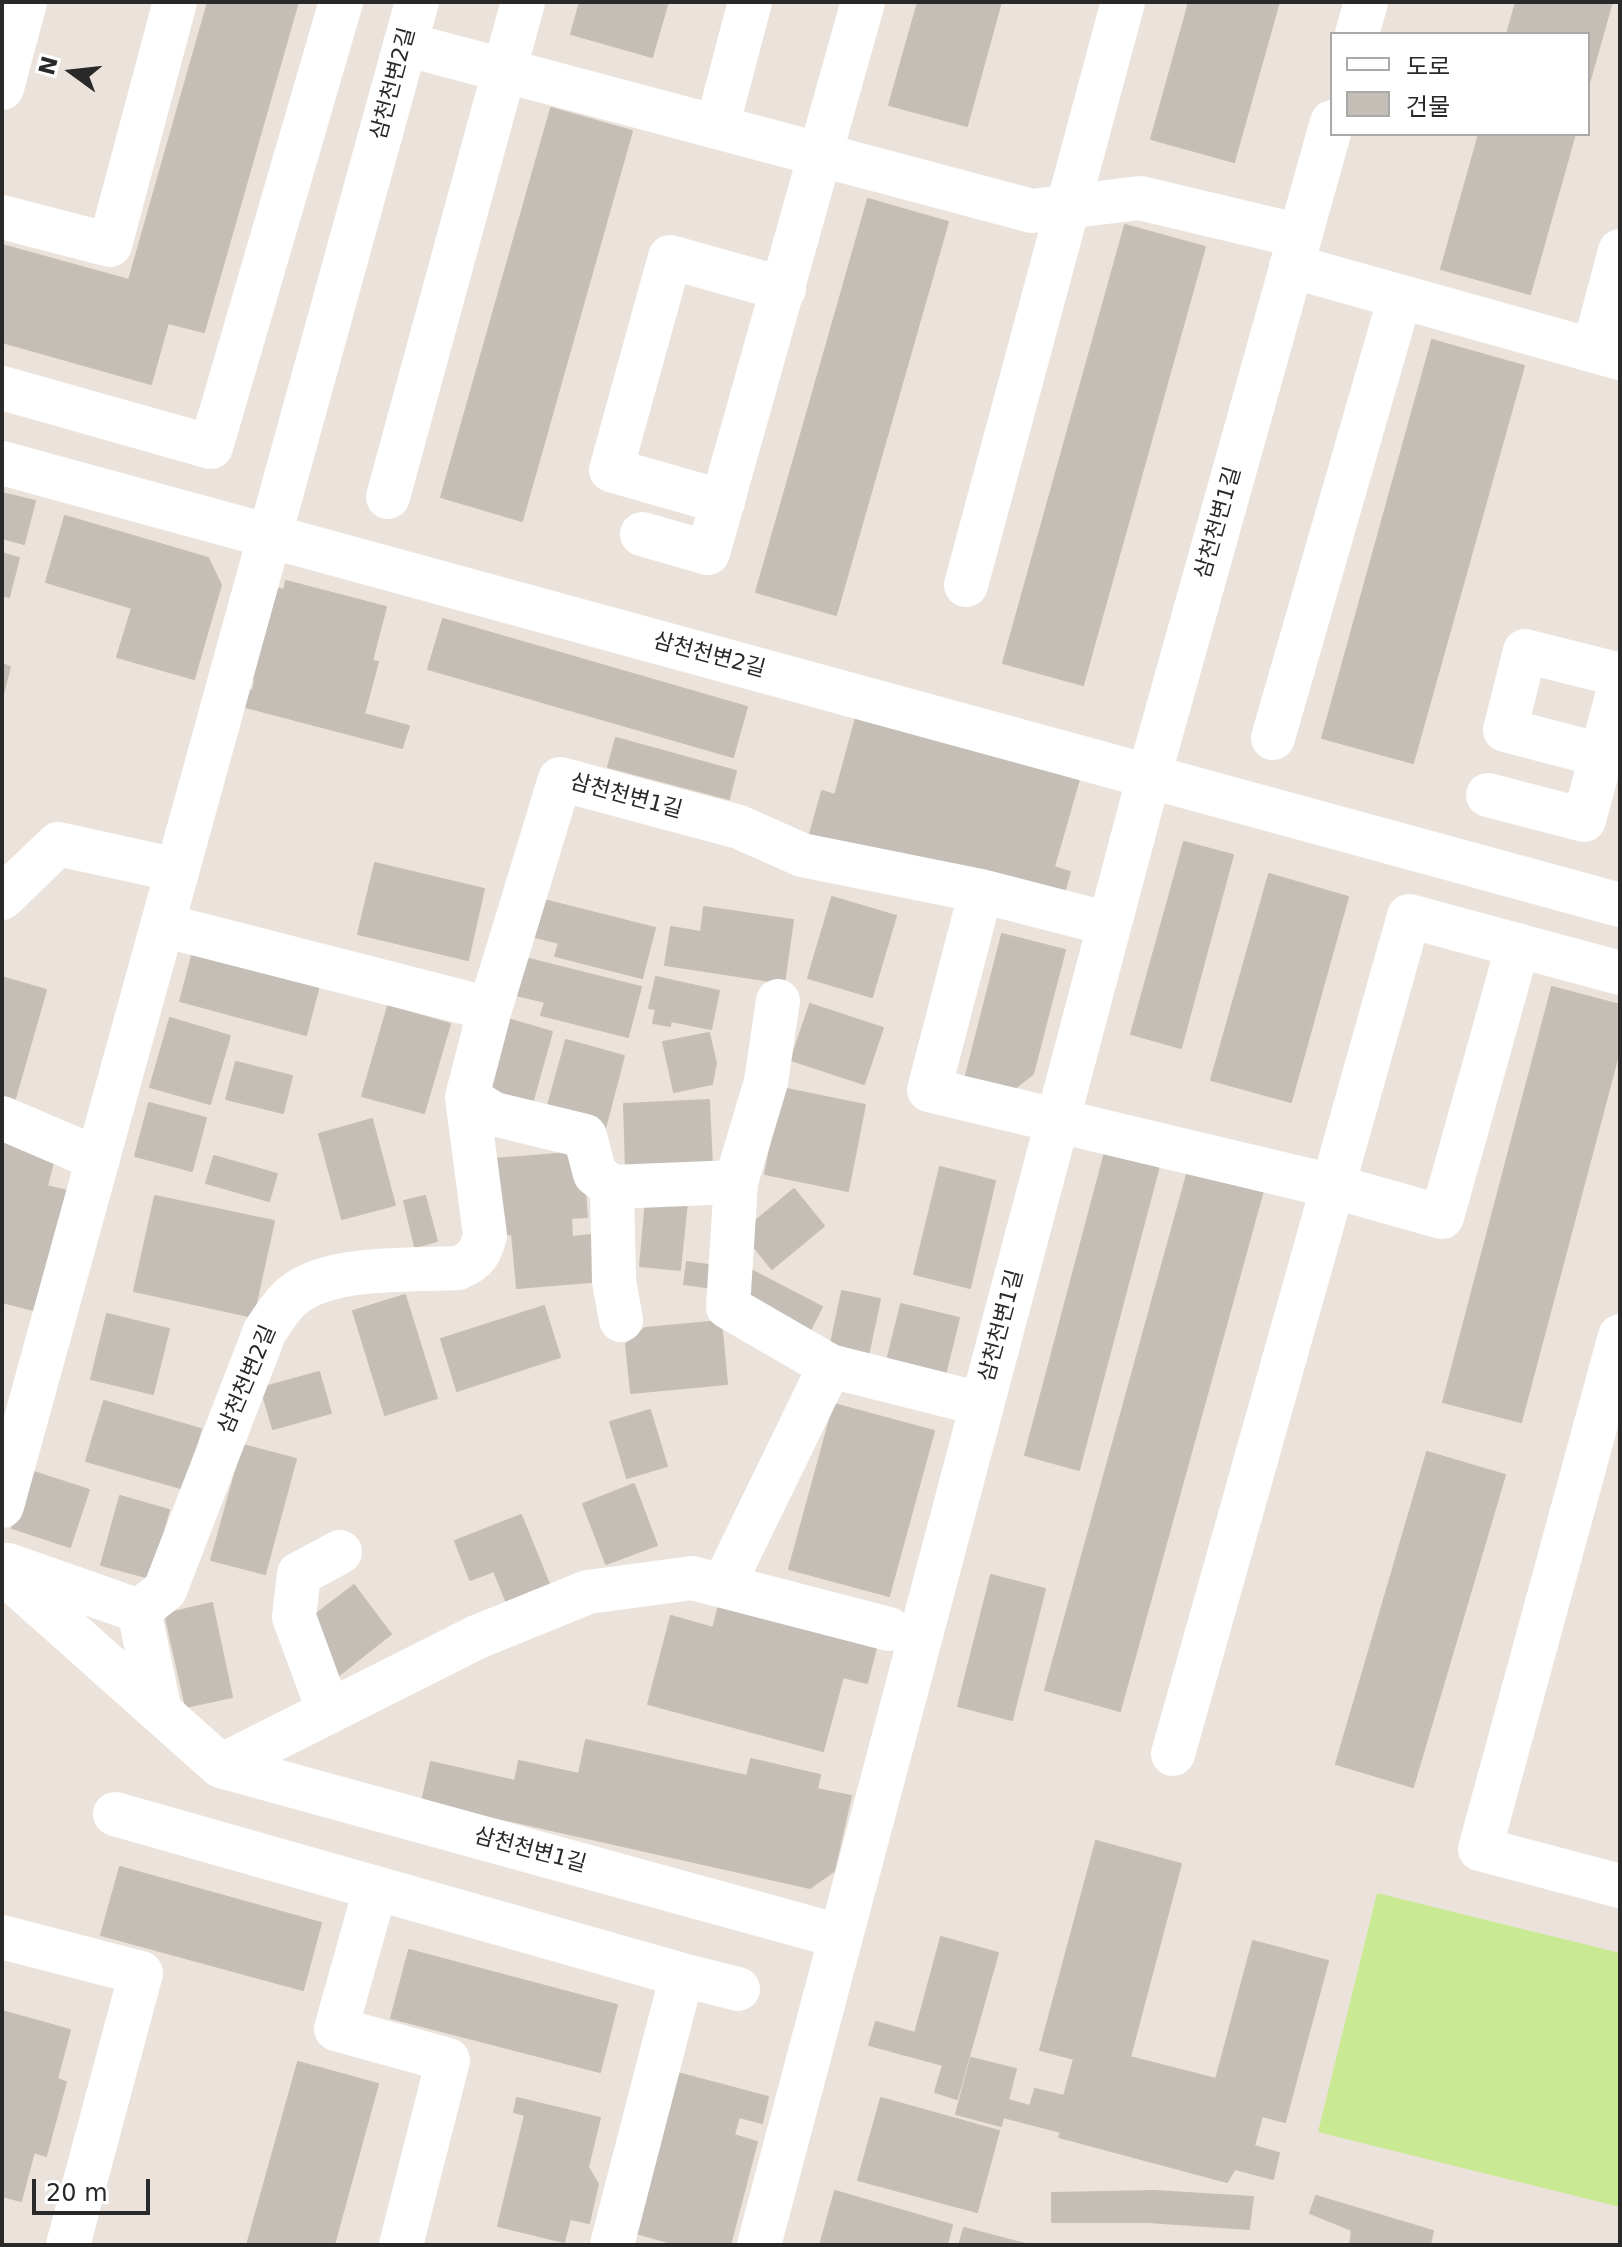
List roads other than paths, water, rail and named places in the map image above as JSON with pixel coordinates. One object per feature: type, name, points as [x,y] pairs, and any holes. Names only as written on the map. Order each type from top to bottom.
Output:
[{"type":"street","points":[[2,88],[25,2]]},
{"type":"street","points":[[2,217],[110,245],[175,2]]},
{"type":"street","points":[[2,388],[211,447],[341,2]]},
{"type":"street","name":"삼천천변2길","points":[[2,1506],[417,2]]},
{"type":"street","points":[[388,497],[523,2]]},
{"type":"street","points":[[717,127],[750,2]]},
{"type":"street","points":[[642,534],[708,553],[863,2]]},
{"type":"street","points":[[966,585],[1123,2]]},
{"type":"street","points":[[1358,32],[1366,2]]},
{"type":"street","points":[[405,44],[1032,211],[1140,198],[1295,251],[1400,297],[1607,353],[1620,251]]},
{"type":"street","name":"삼천천변1길","points":[[759,2245],[1109,924],[1330,129]]},
{"type":"street","points":[[723,502],[611,470],[670,257],[784,289]]},
{"type":"street","points":[[1273,738],[1400,297]]},
{"type":"street","points":[[2,463],[269,536]]},
{"type":"street","name":"삼천천변2길","points":[[269,536],[1620,905]]},
{"type":"street","points":[[1601,755],[1505,730],[1525,651],[1620,675]]},
{"type":"street","points":[[1488,795],[1584,820],[1620,685]]},
{"type":"street","name":"삼천천변1길","points":[[490,1009],[560,779],[739,827],[802,855],[981,891],[1109,924]]},
{"type":"street","points":[[2,898],[58,844],[177,870]]},
{"type":"street","points":[[981,891],[929,1090],[1057,1123],[1332,1186],[1442,1217],[1518,945]]},
{"type":"street","points":[[1173,1754],[1409,916],[1620,973]]},
{"type":"street","points":[[162,925],[490,1009]]},
{"type":"street","points":[[467,1097],[494,1114],[585,1136],[595,1174],[612,1187],[736,1182],[766,1082],[778,1001]]},
{"type":"street","name":"삼천천변2길","points":[[139,1611],[165,1590],[265,1331],[289,1299],[319,1281],[350,1274],[458,1268],[472,1262],[481,1250],[485,1235],[467,1097],[490,1009]]},
{"type":"street","points":[[2,1118],[98,1159]]},
{"type":"street","name":"삼천천변1길","points":[[736,1182],[728,1307],[830,1366],[981,1404]]},
{"type":"street","points":[[612,1187],[614,1281],[621,1320]]},
{"type":"street","points":[[1620,1336],[1480,1849],[1620,1886]]},
{"type":"street","points":[[723,1586],[830,1366]]},
{"type":"street","points":[[329,1712],[294,1617],[299,1574],[340,1552]]},
{"type":"street","points":[[2,1563],[139,1611],[160,1712]]},
{"type":"street","name":"삼천천변1길","points":[[2,1571],[221,1766],[839,1936]]},
{"type":"street","points":[[221,1766],[477,1637],[588,1592],[692,1578],[889,1629]]},
{"type":"street","points":[[115,1814],[375,1890],[738,1989]]},
{"type":"street","points":[[375,1890],[336,2029],[448,2060],[401,2245]]},
{"type":"street","points":[[2,1937],[141,1973],[68,2245]]},
{"type":"street","points":[[612,2245],[682,1975]]}]
